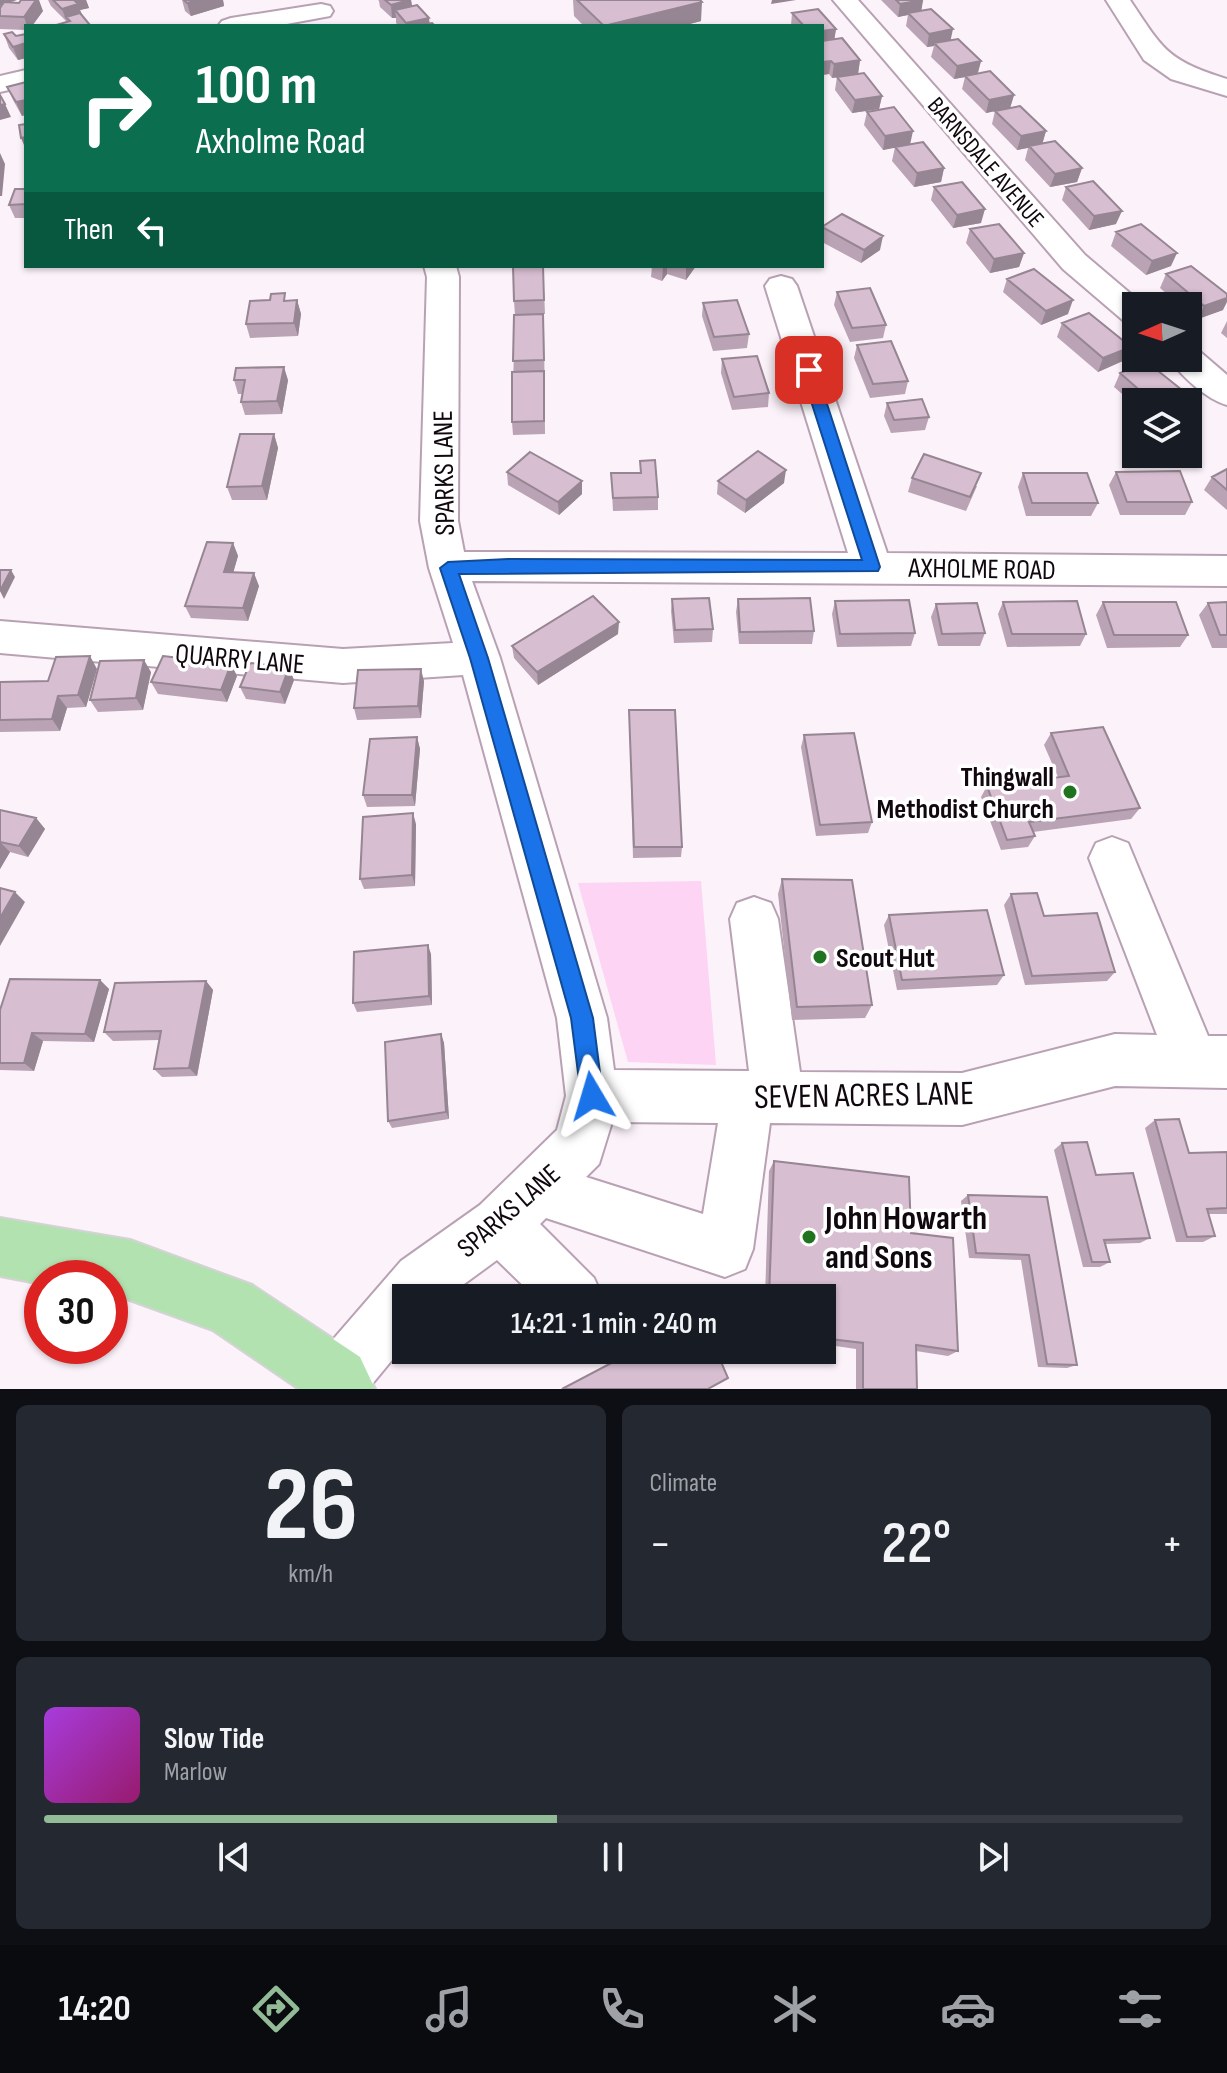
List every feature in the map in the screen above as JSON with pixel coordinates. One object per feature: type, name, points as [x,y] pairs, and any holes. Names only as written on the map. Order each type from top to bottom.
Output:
[{"type":"main road","points":[[0,1247],[130,1270],[231,1306],[341,1384]]},
{"type":"street","name":"BARNSDALE AVENUE","points":[[845,0],[1074,262],[1122,303]]},
{"type":"street","points":[[1118,0],[1153,54],[1180,73],[1227,88]]},
{"type":"street","points":[[244,24],[321,12]]},
{"type":"street","points":[[0,84],[24,78]]},
{"type":"street","name":"SPARKS LANE","points":[[418,1284],[519,1206],[580,1145],[592,1096],[582,1018],[479,658],[448,568],[439,521],[443,277],[441,268]]},
{"type":"street","points":[[782,284],[872,567]]},
{"type":"street","points":[[1202,372],[1227,393]]},
{"type":"street","name":"AXHOLME ROAD","points":[[448,568],[508,565],[1227,571]]},
{"type":"street","name":"QUARRY LANE","points":[[0,637],[343,666],[479,658]]},
{"type":"street","points":[[1112,858],[1210,1061]]},
{"type":"street","points":[[519,1206],[725,1249],[763,1097],[754,919]]},
{"type":"street","name":"SEVEN ACRES LANE","points":[[592,1096],[962,1099],[1115,1060],[1210,1061]]},
{"type":"street","points":[[519,1206],[550,1271],[562,1284]]},
{"type":"street","name":"SPARKS LANE","points":[[341,1384],[392,1317]]},
{"type":"shaded area","points":[[701,881],[716,1065],[628,1062],[578,883]]},
{"type":"building","points":[[21,0],[36,0],[24,17],[0,16],[4,2],[19,3]]},
{"type":"building","points":[[53,0],[74,0],[78,4],[62,9]]},
{"type":"building","points":[[385,0],[409,0],[391,5]]},
{"type":"building","points":[[577,0],[702,2],[612,24],[602,24]]},
{"type":"building","points":[[896,0],[923,0],[900,4]]},
{"type":"building","points":[[417,5],[429,18],[406,23],[395,10]]},
{"type":"building","points":[[818,9],[836,29],[824,31],[824,24],[802,24],[792,13]]},
{"type":"building","points":[[931,9],[953,29],[929,34],[908,13]]},
{"type":"building","points":[[80,13],[89,24],[60,24],[70,21],[66,17]]},
{"type":"building","points":[[4,34],[24,34],[24,44],[13,47]]},
{"type":"building","points":[[842,38],[860,60],[834,64],[824,62],[824,41]]},
{"type":"building","points":[[958,39],[981,61],[957,66],[934,43]]},
{"type":"building","points":[[990,71],[1014,95],[989,100],[965,76]]},
{"type":"building","points":[[864,73],[882,96],[855,100],[837,77]]},
{"type":"building","points":[[24,83],[24,100],[16,102],[7,87]]},
{"type":"building","points":[[1020,106],[1046,131],[1021,136],[995,111]]},
{"type":"building","points":[[894,107],[913,131],[885,136],[867,112]]},
{"type":"building","points":[[24,124],[24,137],[21,138],[19,125]]},
{"type":"building","points":[[1055,141],[1082,168],[1055,174],[1029,146]]},
{"type":"building","points":[[923,142],[944,168],[917,173],[895,147]]},
{"type":"building","points":[[1093,181],[1122,211],[1094,216],[1066,187]]},
{"type":"building","points":[[962,182],[985,209],[957,215],[934,187]]},
{"type":"building","points":[[15,189],[24,189],[24,204],[9,205]]},
{"type":"building","points":[[842,214],[883,236],[864,250],[824,226]]},
{"type":"building","points":[[999,224],[1024,253],[994,259],[970,229]]},
{"type":"building","points":[[1141,224],[1177,253],[1152,261],[1116,232]]},
{"type":"building","points":[[1191,266],[1227,294],[1227,298],[1204,306],[1202,292],[1187,292],[1166,274]]},
{"type":"building","points":[[513,268],[543,268],[544,300],[514,301]]},
{"type":"building","points":[[1034,269],[1073,300],[1046,311],[1007,279]]},
{"type":"building","points":[[870,288],[886,325],[852,328],[837,292]]},
{"type":"building","points":[[285,293],[284,301],[297,300],[294,323],[246,324],[250,301],[270,300],[271,294]]},
{"type":"building","points":[[737,300],[749,334],[714,337],[703,303]]},
{"type":"building","points":[[1089,313],[1122,340],[1122,351],[1103,358],[1062,323]]},
{"type":"building","points":[[543,314],[544,360],[513,361],[514,315]]},
{"type":"building","points":[[891,341],[908,381],[873,384],[857,345]]},
{"type":"building","points":[[757,356],[769,393],[734,397],[722,359]]},
{"type":"building","points":[[284,367],[277,401],[241,402],[245,380],[234,380],[236,368]]},
{"type":"building","points":[[544,371],[544,421],[512,422],[512,372]]},
{"type":"building","points":[[1160,372],[1180,388],[1137,388],[1120,373]]},
{"type":"building","points":[[922,399],[929,417],[894,420],[887,403]]},
{"type":"building","points":[[240,434],[274,434],[262,486],[227,487]]},
{"type":"building","points":[[758,451],[786,470],[746,500],[718,481]]},
{"type":"building","points":[[530,452],[582,481],[558,502],[507,472]]},
{"type":"building","points":[[924,454],[981,473],[970,497],[912,478]]},
{"type":"building","points":[[655,460],[658,497],[613,498],[611,473],[641,473],[640,461]]},
{"type":"building","points":[[1227,469],[1227,490],[1212,477]]},
{"type":"building","points":[[1180,471],[1192,502],[1127,502],[1116,472]]},
{"type":"building","points":[[1023,473],[1087,473],[1098,503],[1032,503]]},
{"type":"building","points":[[207,542],[233,543],[224,572],[254,573],[243,608],[185,606]]},
{"type":"building","points":[[0,570],[11,570],[0,591]]},
{"type":"building","points":[[593,596],[619,622],[537,672],[512,646]]},
{"type":"building","points":[[709,598],[713,629],[675,630],[672,599]]},
{"type":"building","points":[[810,598],[814,631],[740,632],[738,599]]},
{"type":"building","points":[[909,600],[915,633],[840,634],[835,601]]},
{"type":"building","points":[[1077,601],[1086,634],[1012,634],[1003,602]]},
{"type":"building","points":[[1103,602],[1176,602],[1188,635],[1114,635]]},
{"type":"building","points":[[1227,602],[1227,635],[1220,635],[1208,603]]},
{"type":"building","points":[[977,603],[985,633],[942,634],[936,604]]},
{"type":"building","points":[[90,656],[78,695],[58,696],[52,719],[0,720],[0,682],[48,681],[56,657]]},
{"type":"building","points":[[163,656],[231,664],[221,690],[151,682]]},
{"type":"building","points":[[144,660],[136,698],[90,700],[100,661]]},
{"type":"building","points":[[250,663],[289,667],[280,692],[240,687]]},
{"type":"building","points":[[421,669],[418,706],[354,708],[358,670]]},
{"type":"building","points":[[629,710],[675,710],[682,847],[634,847]]},
{"type":"building","name":"Thingwall Methodist Church","points":[[1103,727],[1140,808],[1029,822],[1035,836],[1007,840],[987,786],[1069,776],[1051,733]]},
{"type":"building","points":[[854,733],[872,822],[820,825],[804,735]]},
{"type":"building","points":[[417,737],[412,795],[363,795],[370,739]]},
{"type":"building","points":[[0,810],[36,818],[19,846],[0,842]]},
{"type":"building","points":[[413,813],[412,875],[360,879],[363,817]]},
{"type":"building","name":"Scout Hut","points":[[782,879],[852,880],[872,1005],[797,1007]]},
{"type":"building","points":[[0,888],[15,892],[0,918]]},
{"type":"building","points":[[1037,893],[1044,916],[1097,913],[1115,972],[1032,976],[1011,894]]},
{"type":"building","points":[[987,910],[1004,975],[902,980],[889,915]]},
{"type":"building","points":[[428,945],[429,996],[353,1003],[354,952]]},
{"type":"building","points":[[10,979],[100,980],[85,1034],[32,1033],[24,1063],[0,1063],[0,1010]]},
{"type":"building","points":[[206,981],[189,1068],[154,1069],[161,1031],[104,1032],[115,983]]},
{"type":"building","points":[[441,1034],[446,1112],[388,1121],[385,1042]]},
{"type":"building","points":[[1179,1119],[1189,1153],[1227,1152],[1227,1208],[1207,1209],[1215,1236],[1187,1237],[1155,1120]]},
{"type":"building","points":[[1087,1142],[1096,1175],[1133,1173],[1150,1238],[1104,1240],[1110,1262],[1092,1262],[1062,1143]]},
{"type":"building","points":[[774,1161],[909,1177],[911,1233],[953,1238],[958,1351],[916,1345],[917,1389],[863,1389],[863,1343],[836,1340],[836,1284],[770,1284]]},
{"type":"building","points":[[968,1195],[1047,1197],[1077,1365],[1047,1364],[1029,1255],[976,1253]]},
{"type":"building","points":[[609,1364],[722,1364],[728,1378],[708,1389],[562,1389]]},
{"type":"place","name":"Thingwall Methodist Church","points":[[1070,792]]},
{"type":"place","name":"Scout Hut","points":[[820,957]]},
{"type":"place","name":"John Howarth and Sons","points":[[809,1237]]},
{"type":"route","points":[[592,1096],[582,1018],[479,658],[448,568],[508,565],[872,567],[809,370]]}]
